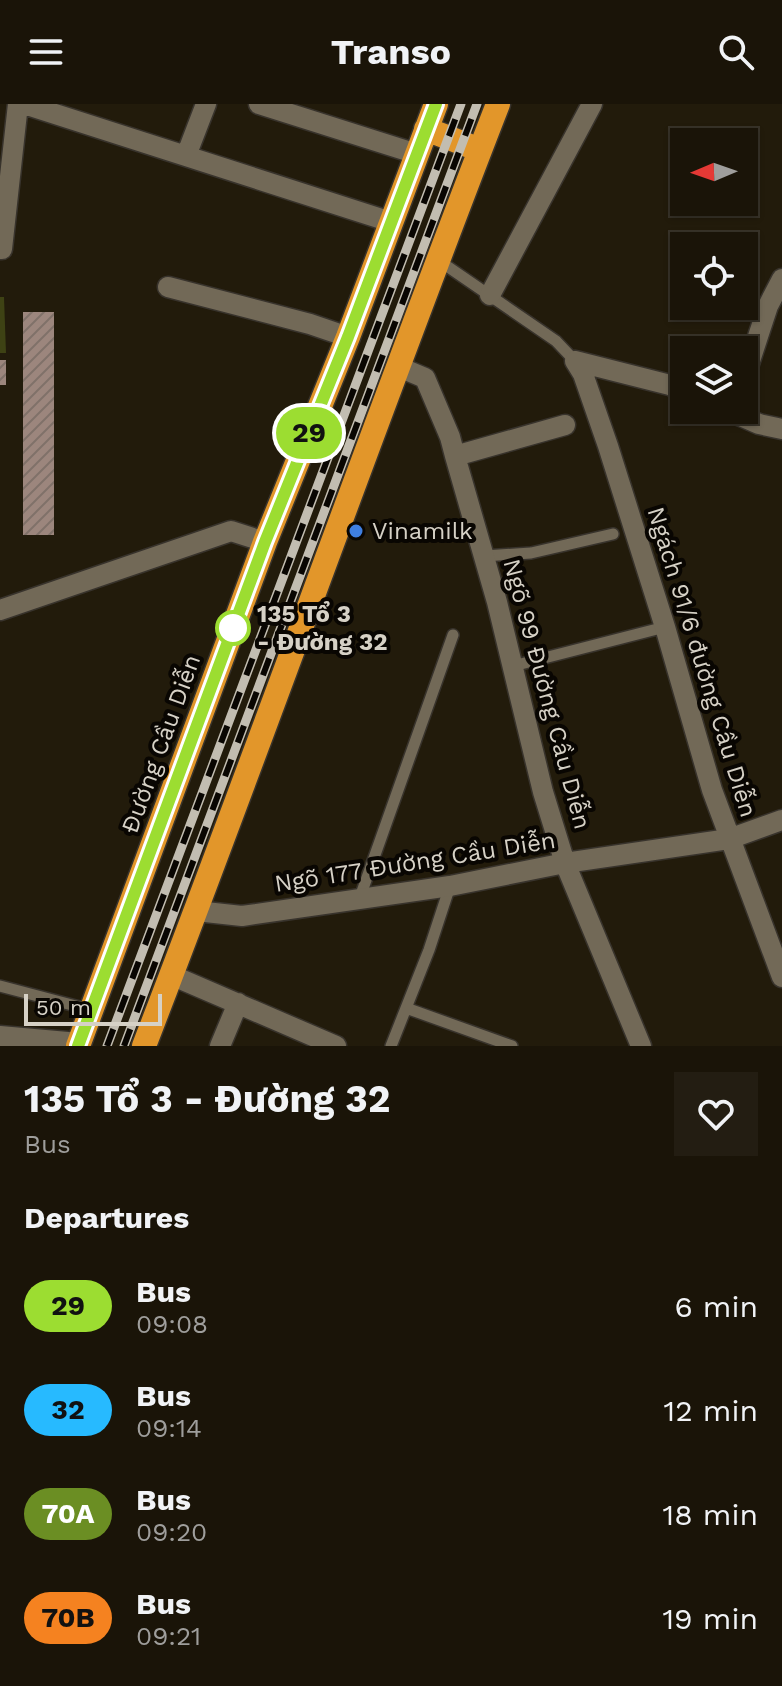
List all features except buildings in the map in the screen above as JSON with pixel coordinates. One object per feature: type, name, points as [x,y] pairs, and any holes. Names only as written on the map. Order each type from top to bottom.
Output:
[{"type":"highway","name":"Đường Cầu Diễn","points":[[78,1044],[265,542],[348,337],[436,104]]},
{"type":"highway","points":[[144,1046],[498,104]]},
{"type":"highway","points":[[426,129],[480,150]]},
{"type":"street","points":[[1,249],[6,158],[18,104]]},
{"type":"street","points":[[24,104],[391,222]]},
{"type":"street","points":[[186,156],[206,104]]},
{"type":"street","points":[[259,104],[417,154]]},
{"type":"street","points":[[490,295],[592,104]]},
{"type":"street","points":[[758,336],[781,280]]},
{"type":"street","points":[[168,287],[348,337]]},
{"type":"street","points":[[575,361],[670,385]]},
{"type":"street","name":"Ngách 91/6 đường Cầu Diễn","points":[[575,361],[583,374],[608,446],[712,790],[782,977]]},
{"type":"street","name":"Ngõ 99 Đường Cầu Diễn","points":[[399,367],[425,378],[450,437],[513,666],[543,792],[565,863],[641,1046]]},
{"type":"street","points":[[758,424],[782,429]]},
{"type":"street","points":[[455,456],[565,425]]},
{"type":"street","points":[[0,610],[231,531],[265,542]]},
{"type":"street","name":"Ngõ 177 Đường Cầu Diễn","points":[[196,911],[242,916],[450,886],[565,863],[729,839],[782,820]]},
{"type":"street","points":[[171,975],[238,1003],[313,1041],[336,1046]]},
{"type":"street","points":[[220,1046],[238,1003]]},
{"type":"street","points":[[0,1036],[78,1044]]},
{"type":"lane","points":[[438,260],[556,341],[575,361]]},
{"type":"lane","points":[[484,556],[531,553],[613,534]]},
{"type":"lane","points":[[513,666],[665,627]]},
{"type":"lane","points":[[359,900],[453,635]]},
{"type":"lane","points":[[391,1046],[429,950],[450,886]]},
{"type":"lane","points":[[0,986],[91,1010]]},
{"type":"lane","points":[[406,1008],[512,1046]]},
{"type":"green space","points":[[0,297],[4,297],[6,353],[0,353]]},
{"type":"railway","points":[[107,1046],[461,104]]},
{"type":"railway","points":[[124,1046],[477,104]]},
{"type":"bus line","name":"29","points":[[78,1046],[265,542],[348,337],[436,104]]},
{"type":"place","name":"Vinamilk","points":[[356,531]]},
{"type":"place","name":"135 Tổ 3 - Đường 32","points":[[233,628]]}]
